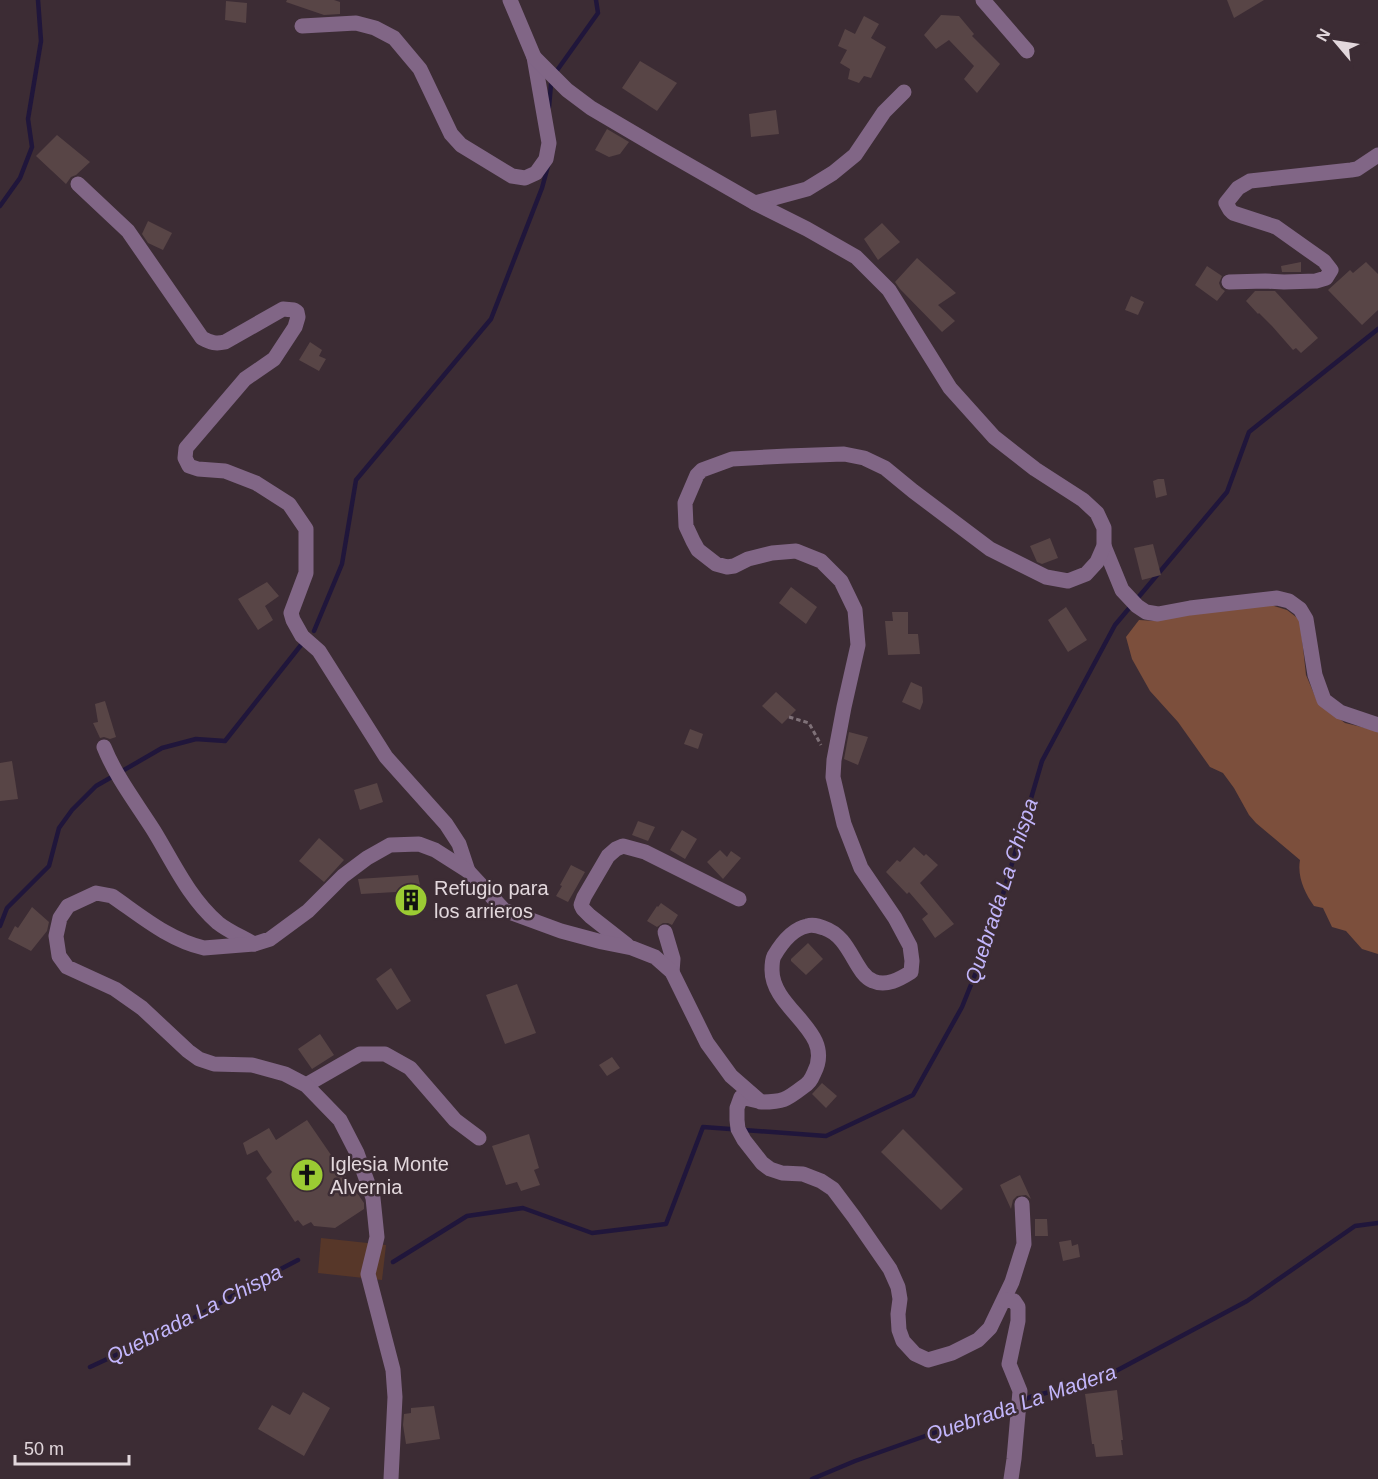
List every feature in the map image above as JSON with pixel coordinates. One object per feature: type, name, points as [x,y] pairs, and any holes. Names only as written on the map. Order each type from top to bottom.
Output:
[{"type":"street","points":[[302,26],[356,23],[375,28],[394,38],[420,69],[451,134],[461,144],[512,176],[525,178],[536,173],[546,159],[549,144],[534,57],[510,0]]},
{"type":"street","points":[[983,0],[1027,51]]},
{"type":"street","points":[[534,57],[567,90],[591,108],[755,203],[807,229],[855,257],[889,290],[950,388],[994,437],[1035,469],[1083,500],[1097,513],[1104,528],[1104,546],[1122,590],[1132,601],[1146,612],[1158,614],[1277,598],[1289,601],[1300,609],[1306,619],[1315,675],[1324,700],[1340,712],[1378,725]]},
{"type":"street","points":[[755,203],[807,189],[833,173],[855,155],[884,112],[904,92]]},
{"type":"street","points":[[1229,282],[1316,281],[1326,278],[1331,270],[1324,261],[1276,227],[1233,213],[1226,203],[1238,188],[1250,181],[1351,171],[1378,155]]},
{"type":"street","points":[[78,184],[128,231],[202,338],[209,343],[225,342],[283,309],[294,309],[297,312],[298,317],[294,327],[274,359],[245,379],[186,448],[185,458],[189,466],[225,471],[256,483],[289,504],[306,529],[306,573],[291,613],[293,620],[302,636],[319,651],[386,757],[446,824],[459,844],[468,871]]},
{"type":"street","points":[[1022,1204],[1024,1244],[1012,1282],[990,1328],[978,1340],[952,1353],[928,1360],[915,1354],[903,1341],[899,1330],[898,1287],[890,1269],[833,1189],[803,1174],[782,1173],[770,1169],[762,1163],[738,1129],[737,1108],[741,1097],[761,1102],[779,1102],[792,1096],[809,1083],[818,1066],[819,1052],[814,1037],[783,1000],[773,980],[772,958],[795,930],[812,925],[830,930],[839,936],[861,969],[869,979],[875,982],[893,982],[911,972],[912,961],[910,945],[896,918],[861,868],[844,824],[833,777],[844,707],[858,645],[855,610],[841,581],[821,561],[796,551],[772,554],[727,567],[716,564],[698,550],[686,526],[685,503],[702,470],[732,459],[844,454],[864,458],[885,468],[990,549],[1046,577],[1068,581],[1086,574],[1097,562],[1104,546]]},
{"type":"street","points":[[104,747],[116,773],[199,904],[219,924],[254,944]]},
{"type":"street","points":[[390,1479],[395,1397],[393,1370],[368,1274],[377,1237],[373,1198],[357,1153],[340,1120],[306,1085],[285,1074],[252,1065],[214,1064],[199,1059],[142,1008],[115,989],[67,967],[59,956],[56,936],[60,918],[68,906],[96,893],[112,896],[163,932],[197,947],[254,944],[270,939],[308,911],[367,858],[390,845],[419,844],[435,850],[468,871],[504,910],[561,931],[632,948],[655,957],[672,972],[690,1010],[730,1076],[761,1102]]},
{"type":"street","points":[[632,948],[590,916],[581,905],[608,856],[616,849],[624,846],[645,852],[739,899]]},
{"type":"street","points":[[665,932],[673,959],[672,972]]},
{"type":"street","points":[[306,1085],[360,1054],[386,1054],[410,1068],[455,1120],[479,1138]]},
{"type":"street","points":[[1004,1300],[1014,1301],[1018,1307],[1018,1321],[1009,1364],[1020,1391],[1011,1479]]},
{"type":"path","points":[[789,717],[809,723],[834,769]]},
{"type":"shaded area","points":[[1268,604],[1287,610],[1300,620],[1306,675],[1318,703],[1345,723],[1378,731],[1378,954],[1362,949],[1346,931],[1332,927],[1323,908],[1314,906],[1302,884],[1300,860],[1249,815],[1223,773],[1210,767],[1178,722],[1150,691],[1132,659],[1126,637],[1139,620],[1156,621],[1181,615]]},
{"type":"shaded area","points":[[321,1238],[386,1245],[382,1280],[318,1273]]},
{"type":"building","points":[[287,0],[334,0],[340,2],[340,14],[324,15],[286,2]]},
{"type":"building","points":[[1227,0],[1264,0],[1234,18]]},
{"type":"building","points":[[226,1],[247,3],[246,23],[225,20]]},
{"type":"building","points":[[941,15],[959,16],[974,34],[972,36],[1000,64],[977,93],[964,79],[974,66],[949,40],[936,49],[924,35]]},
{"type":"building","points":[[864,16],[879,24],[871,38],[886,47],[871,78],[864,76],[859,83],[848,79],[850,69],[840,63],[847,50],[838,46],[845,29],[855,34]]},
{"type":"building","points":[[640,61],[677,83],[657,111],[622,88]]},
{"type":"building","points":[[776,110],[779,134],[751,137],[749,114]]},
{"type":"building","points":[[607,129],[629,142],[620,154],[609,157],[595,150]]},
{"type":"building","points":[[57,135],[90,162],[66,184],[36,156]]},
{"type":"building","points":[[148,221],[172,233],[163,250],[148,243],[142,234]]},
{"type":"building","points":[[882,223],[900,242],[878,260],[864,239]]},
{"type":"building","points":[[917,258],[956,293],[938,305],[955,321],[942,332],[895,282]]},
{"type":"building","points":[[1301,262],[1301,272],[1282,272],[1281,266]]},
{"type":"building","points":[[1366,262],[1378,274],[1378,310],[1362,325],[1328,290],[1350,270],[1353,273]]},
{"type":"building","points":[[1207,266],[1222,276],[1219,283],[1225,291],[1217,301],[1195,285]]},
{"type":"building","points":[[1255,291],[1275,291],[1318,338],[1301,353],[1296,348],[1293,350],[1246,301]]},
{"type":"building","points":[[1131,296],[1144,302],[1138,315],[1125,310]]},
{"type":"building","points":[[310,342],[322,350],[319,356],[326,359],[319,371],[299,360]]},
{"type":"building","points":[[1164,479],[1167,495],[1156,498],[1153,481]]},
{"type":"building","points":[[1050,538],[1058,558],[1042,564],[1037,562],[1030,546]]},
{"type":"building","points":[[1153,544],[1161,575],[1142,580],[1134,548]]},
{"type":"building","points":[[267,582],[279,596],[265,606],[273,620],[258,630],[238,599]]},
{"type":"building","points":[[791,587],[817,607],[806,624],[779,603]]},
{"type":"building","points":[[1066,607],[1087,640],[1068,652],[1048,620]]},
{"type":"building","points":[[892,612],[908,612],[908,634],[918,634],[920,654],[888,655],[885,621],[893,621]]},
{"type":"building","points":[[911,682],[922,687],[923,702],[920,710],[902,702]]},
{"type":"building","points":[[776,692],[796,710],[782,724],[762,706]]},
{"type":"building","points":[[105,701],[116,737],[110,739],[100,738],[93,723],[98,722],[95,704]]},
{"type":"building","points":[[690,729],[703,734],[698,749],[684,744]]},
{"type":"building","points":[[849,732],[868,737],[858,765],[844,759]]},
{"type":"building","points":[[12,761],[18,799],[0,801],[0,763]]},
{"type":"building","points":[[377,783],[383,802],[360,810],[354,790]]},
{"type":"building","points":[[638,821],[655,827],[648,841],[632,835]]},
{"type":"building","points":[[682,830],[697,839],[685,859],[670,850]]},
{"type":"building","points":[[319,838],[344,860],[324,882],[299,861]]},
{"type":"building","points":[[914,847],[938,865],[920,883],[954,924],[935,938],[922,919],[928,914],[909,892],[907,894],[886,872],[897,860],[900,862]]},
{"type":"building","points":[[720,850],[727,857],[731,851],[741,858],[723,879],[707,862]]},
{"type":"building","points":[[571,865],[585,872],[568,902],[556,896]]},
{"type":"building","name":"Refugio para los arrieros","points":[[418,875],[425,911],[402,914],[396,892],[361,894],[358,879]]},
{"type":"building","points":[[661,903],[678,915],[672,925],[663,923],[657,927],[647,921]]},
{"type":"building","points":[[32,907],[49,922],[47,931],[31,951],[8,939],[15,926],[18,928]]},
{"type":"building","points":[[808,943],[823,959],[806,975],[791,959]]},
{"type":"building","points":[[391,968],[411,1001],[397,1010],[376,979]]},
{"type":"building","points":[[517,984],[536,1033],[505,1044],[486,995]]},
{"type":"building","points":[[320,1034],[334,1055],[312,1069],[298,1049]]},
{"type":"building","points":[[612,1057],[620,1068],[607,1076],[599,1065]]},
{"type":"building","points":[[822,1083],[837,1096],[826,1108],[812,1094]]},
{"type":"building","name":"Iglesia Monte Alvernia","points":[[307,1120],[364,1203],[364,1209],[335,1228],[314,1226],[311,1222],[303,1226],[298,1220],[295,1222],[266,1178],[272,1172],[257,1150],[247,1155],[243,1143],[269,1128],[276,1140]]},
{"type":"building","points":[[903,1129],[963,1189],[941,1210],[881,1152]]},
{"type":"building","points":[[529,1134],[539,1168],[534,1170],[540,1185],[521,1191],[517,1182],[506,1185],[492,1146]]},
{"type":"building","points":[[1020,1175],[1031,1199],[1026,1195],[1017,1196],[1013,1200],[1011,1209],[1000,1185]]},
{"type":"building","points":[[1035,1219],[1047,1219],[1048,1236],[1035,1236]]},
{"type":"building","points":[[1071,1240],[1072,1246],[1078,1244],[1080,1257],[1063,1261],[1059,1242]]},
{"type":"building","points":[[1117,1390],[1123,1455],[1096,1457],[1085,1394]]},
{"type":"building","points":[[303,1392],[330,1408],[304,1456],[258,1429],[272,1405],[290,1415]]},
{"type":"building","points":[[434,1406],[440,1439],[406,1444],[404,1414],[411,1413],[411,1408]]},
{"type":"waterway","points":[[0,206],[20,178],[32,147],[28,119],[41,41],[38,0]]},
{"type":"waterway","points":[[558,69],[598,13],[596,0]]},
{"type":"waterway","points":[[549,107],[551,84]]},
{"type":"waterway","points":[[314,631],[342,564],[356,480],[491,319],[542,188],[548,166]]},
{"type":"waterway","name":"Quebrada La Chispa","points":[[393,1262],[467,1216],[523,1208],[592,1233],[666,1224],[703,1127],[826,1136],[913,1095],[962,1007],[991,935],[1042,761],[1115,625],[1227,492],[1249,432],[1378,329]]},
{"type":"waterway","points":[[124,770],[162,748],[196,739],[225,741],[301,645]]},
{"type":"waterway","points":[[0,926],[7,908],[49,866],[59,828],[72,810],[96,786],[110,778]]},
{"type":"waterway","name":"Quebrada La Madera","points":[[1022,1401],[1101,1379],[1247,1301],[1355,1226],[1378,1223]]},
{"type":"waterway","name":"Quebrada La Chispa","points":[[90,1367],[185,1323],[298,1260]]},
{"type":"waterway","name":"Quebrada La Madera","points":[[812,1479],[855,1461],[1015,1404]]},
{"type":"place","name":"Refugio para los arrieros","points":[[411,900]]},
{"type":"place","name":"Iglesia Monte Alvernia","points":[[307,1175]]}]
